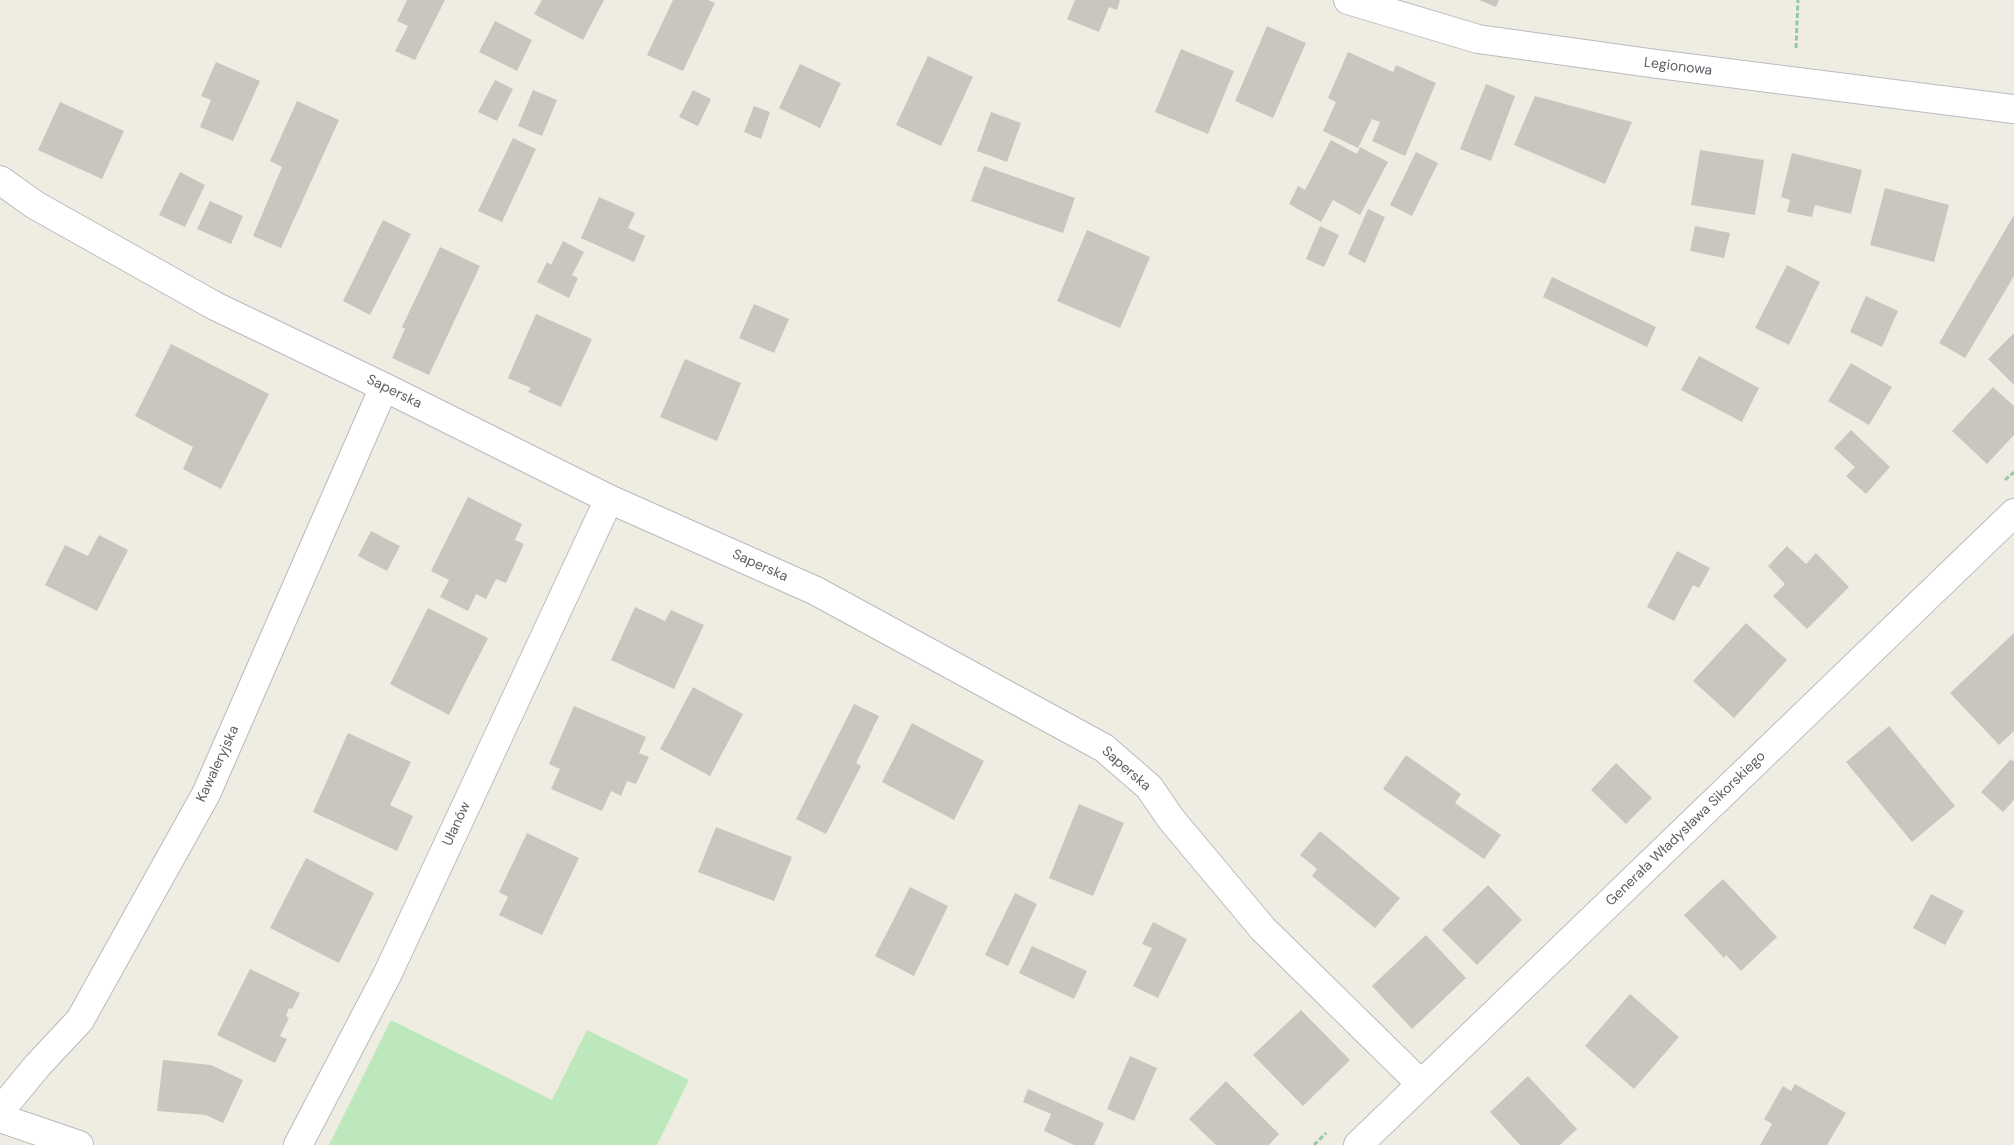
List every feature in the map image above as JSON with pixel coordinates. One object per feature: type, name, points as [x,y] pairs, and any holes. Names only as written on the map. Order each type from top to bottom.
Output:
[{"type":"street","name":"Legionowa","points":[[1348,0],[1478,39],[1657,64],[2014,108]]},
{"type":"street","name":"Saperska","points":[[0,180],[34,205],[215,306],[384,387],[609,499],[816,591],[1104,748],[1149,787],[1171,818],[1263,929],[1421,1084]]},
{"type":"street","name":"Kawaleryjska","points":[[0,1111],[37,1066],[80,1020],[206,794],[384,387]]},
{"type":"street","name":"Ułanów","points":[[298,1145],[387,975],[609,499]]},
{"type":"street","name":"Generała Władysława Sikorskiego","points":[[1358,1145],[2014,512]]},
{"type":"street","points":[[0,1118],[79,1145]]},
{"type":"path","points":[[1792,81],[1797,40],[1798,0]]},
{"type":"green space","points":[[391,1020],[552,1100],[587,1030],[689,1080],[657,1145],[329,1145]]},
{"type":"building","points":[[407,0],[445,0],[415,60],[395,51],[408,26],[397,21]]},
{"type":"building","points":[[542,0],[604,0],[583,40],[534,14]]},
{"type":"building","points":[[673,0],[708,0],[715,3],[683,71],[647,55]]},
{"type":"building","points":[[1075,0],[1120,0],[1117,10],[1109,7],[1099,32],[1067,19]]},
{"type":"building","points":[[1479,0],[1499,0],[1496,7]]},
{"type":"building","points":[[495,21],[532,40],[517,71],[479,52]]},
{"type":"building","points":[[1267,26],[1306,43],[1273,118],[1235,101]]},
{"type":"building","points":[[1181,49],[1234,71],[1208,134],[1155,112]]},
{"type":"building","points":[[1348,52],[1393,72],[1396,65],[1436,83],[1405,156],[1372,141],[1380,122],[1372,119],[1358,148],[1323,131],[1336,102],[1328,98]]},
{"type":"building","points":[[928,56],[973,77],[941,146],[896,125]]},
{"type":"building","points":[[216,62],[260,81],[233,141],[200,127],[211,100],[201,96]]},
{"type":"building","points":[[800,64],[841,83],[820,128],[779,108]]},
{"type":"building","points":[[495,80],[513,89],[497,121],[478,112]]},
{"type":"building","points":[[1486,84],[1515,96],[1491,161],[1460,149]]},
{"type":"building","points":[[533,90],[557,100],[542,136],[518,126]]},
{"type":"building","points":[[693,90],[711,99],[698,126],[679,117]]},
{"type":"building","points":[[1535,96],[1632,122],[1605,184],[1514,145]]},
{"type":"building","points":[[297,101],[339,120],[281,248],[253,236],[282,167],[270,161]]},
{"type":"building","points":[[60,102],[124,131],[102,179],[38,150]]},
{"type":"building","points":[[754,106],[770,112],[761,139],[744,132]]},
{"type":"building","points":[[991,112],[1021,123],[1007,162],[977,151]]},
{"type":"building","points":[[513,138],[536,149],[502,222],[478,211]]},
{"type":"building","points":[[1331,140],[1357,154],[1360,147],[1388,162],[1360,215],[1333,200],[1321,222],[1289,204],[1298,186],[1305,190]]},
{"type":"building","points":[[1700,150],[1764,160],[1755,215],[1691,205]]},
{"type":"building","points":[[1416,152],[1438,163],[1412,216],[1390,205]]},
{"type":"building","points":[[1792,153],[1862,170],[1851,214],[1815,205],[1812,217],[1787,212],[1790,200],[1781,197]]},
{"type":"building","points":[[984,166],[1075,198],[1063,233],[971,201]]},
{"type":"building","points":[[180,172],[205,185],[185,227],[159,215]]},
{"type":"building","points":[[1885,188],[1949,205],[1934,262],[1870,245]]},
{"type":"building","points":[[599,197],[635,213],[628,228],[645,236],[634,262],[581,238]]},
{"type":"building","points":[[210,201],[243,216],[231,244],[197,229]]},
{"type":"building","points":[[1368,209],[1385,217],[1365,263],[1348,254]]},
{"type":"building","points":[[2014,215],[2014,276],[1965,358],[1939,343]]},
{"type":"building","points":[[383,220],[411,234],[370,315],[343,301]]},
{"type":"building","points":[[1320,226],[1339,235],[1324,267],[1306,259]]},
{"type":"building","points":[[1695,226],[1730,233],[1724,258],[1690,251]]},
{"type":"building","points":[[1087,230],[1150,257],[1120,328],[1057,301]]},
{"type":"building","points":[[563,241],[584,252],[572,275],[578,278],[569,298],[537,282],[547,262],[551,265]]},
{"type":"building","points":[[440,247],[480,266],[429,375],[392,358],[405,329],[402,327]]},
{"type":"building","points":[[1787,265],[1820,282],[1789,345],[1755,328]]},
{"type":"building","points":[[1552,277],[1656,327],[1647,347],[1543,297]]},
{"type":"building","points":[[1866,296],[1898,311],[1882,347],[1850,332]]},
{"type":"building","points":[[754,304],[789,319],[774,353],[739,338]]},
{"type":"building","points":[[536,314],[592,339],[561,407],[528,392],[531,388],[508,378]]},
{"type":"building","points":[[2014,333],[2014,385],[1988,359]]},
{"type":"building","points":[[171,344],[269,394],[221,489],[183,469],[193,447],[135,416]]},
{"type":"building","points":[[1699,356],[1759,388],[1742,422],[1681,390]]},
{"type":"building","points":[[685,359],[741,383],[717,441],[660,417]]},
{"type":"building","points":[[1851,363],[1892,387],[1869,425],[1828,401]]},
{"type":"building","points":[[1993,387],[2014,406],[2014,435],[1987,464],[1952,431]]},
{"type":"building","points":[[1851,430],[1890,467],[1866,494],[1846,476],[1855,467],[1834,448]]},
{"type":"building","points":[[468,497],[522,524],[515,540],[524,544],[506,583],[496,579],[486,599],[476,594],[468,611],[440,597],[449,580],[431,571]]},
{"type":"building","points":[[371,531],[400,546],[387,571],[358,556]]},
{"type":"building","points":[[99,535],[128,550],[97,611],[45,585],[65,545],[88,556]]},
{"type":"building","points":[[1787,546],[1806,564],[1816,553],[1849,587],[1807,629],[1773,596],[1785,584],[1768,566]]},
{"type":"building","points":[[1677,551],[1710,568],[1699,588],[1693,585],[1674,621],[1647,607]]},
{"type":"building","points":[[635,607],[665,621],[671,610],[704,625],[674,689],[611,660]]},
{"type":"building","points":[[428,608],[488,638],[449,715],[390,684]]},
{"type":"building","points":[[1746,623],[1787,660],[1734,718],[1693,681]]},
{"type":"building","points":[[2014,633],[2014,731],[1999,745],[1950,693]]},
{"type":"building","points":[[693,687],[743,714],[710,776],[660,749]]},
{"type":"building","points":[[854,704],[879,716],[856,763],[861,766],[826,834],[796,819]]},
{"type":"building","points":[[574,706],[646,737],[639,753],[649,757],[636,784],[627,781],[621,796],[611,791],[602,811],[551,789],[560,769],[549,764]]},
{"type":"building","points":[[912,723],[984,761],[954,820],[882,782]]},
{"type":"building","points":[[1889,726],[1955,806],[1912,842],[1846,762]]},
{"type":"building","points":[[348,733],[411,762],[390,805],[413,816],[397,851],[313,812]]},
{"type":"building","points":[[1406,755],[1461,794],[1455,803],[1501,835],[1484,859],[1383,789]]},
{"type":"building","points":[[2011,759],[2014,762],[2014,800],[2003,812],[1981,792]]},
{"type":"building","points":[[1616,763],[1652,798],[1626,824],[1591,790]]},
{"type":"building","points":[[1079,804],[1124,823],[1093,896],[1049,878]]},
{"type":"building","points":[[716,827],[792,857],[774,901],[698,872]]},
{"type":"building","points":[[1320,831],[1400,898],[1375,928],[1312,876],[1317,869],[1300,855]]},
{"type":"building","points":[[527,833],[579,858],[542,935],[499,915],[508,897],[499,892]]},
{"type":"building","points":[[306,858],[374,893],[339,963],[270,928]]},
{"type":"building","points":[[1723,879],[1777,937],[1741,971],[1726,955],[1724,958],[1684,915]]},
{"type":"building","points":[[1488,885],[1522,920],[1477,965],[1442,930]]},
{"type":"building","points":[[910,887],[948,906],[914,976],[875,956]]},
{"type":"building","points":[[1015,893],[1037,904],[1008,966],[985,955]]},
{"type":"building","points":[[1931,894],[1964,911],[1945,945],[1913,928]]},
{"type":"building","points":[[1153,922],[1187,939],[1158,998],[1133,986],[1152,948],[1142,944]]},
{"type":"building","points":[[1426,935],[1466,978],[1412,1029],[1372,986]]},
{"type":"building","points":[[1032,946],[1087,971],[1074,999],[1019,973]]},
{"type":"building","points":[[250,969],[300,993],[292,1009],[289,1008],[286,1016],[289,1018],[280,1036],[287,1039],[275,1063],[217,1035]]},
{"type":"building","points":[[1630,994],[1679,1037],[1634,1089],[1585,1046]]},
{"type":"building","points":[[1301,1010],[1350,1060],[1303,1106],[1253,1055]]},
{"type":"building","points":[[1130,1056],[1157,1068],[1134,1121],[1107,1109]]},
{"type":"building","points":[[163,1060],[211,1065],[243,1080],[223,1123],[206,1115],[157,1111]]},
{"type":"building","points":[[1528,1076],[1577,1129],[1560,1145],[1520,1145],[1490,1112]]},
{"type":"building","points":[[1226,1081],[1279,1134],[1269,1145],[1216,1145],[1189,1119]]},
{"type":"building","points":[[1795,1084],[1846,1113],[1827,1145],[1760,1145],[1772,1124],[1764,1119],[1783,1086],[1791,1091]]},
{"type":"building","points":[[1028,1089],[1104,1123],[1094,1145],[1074,1145],[1044,1131],[1051,1114],[1023,1102]]}]
